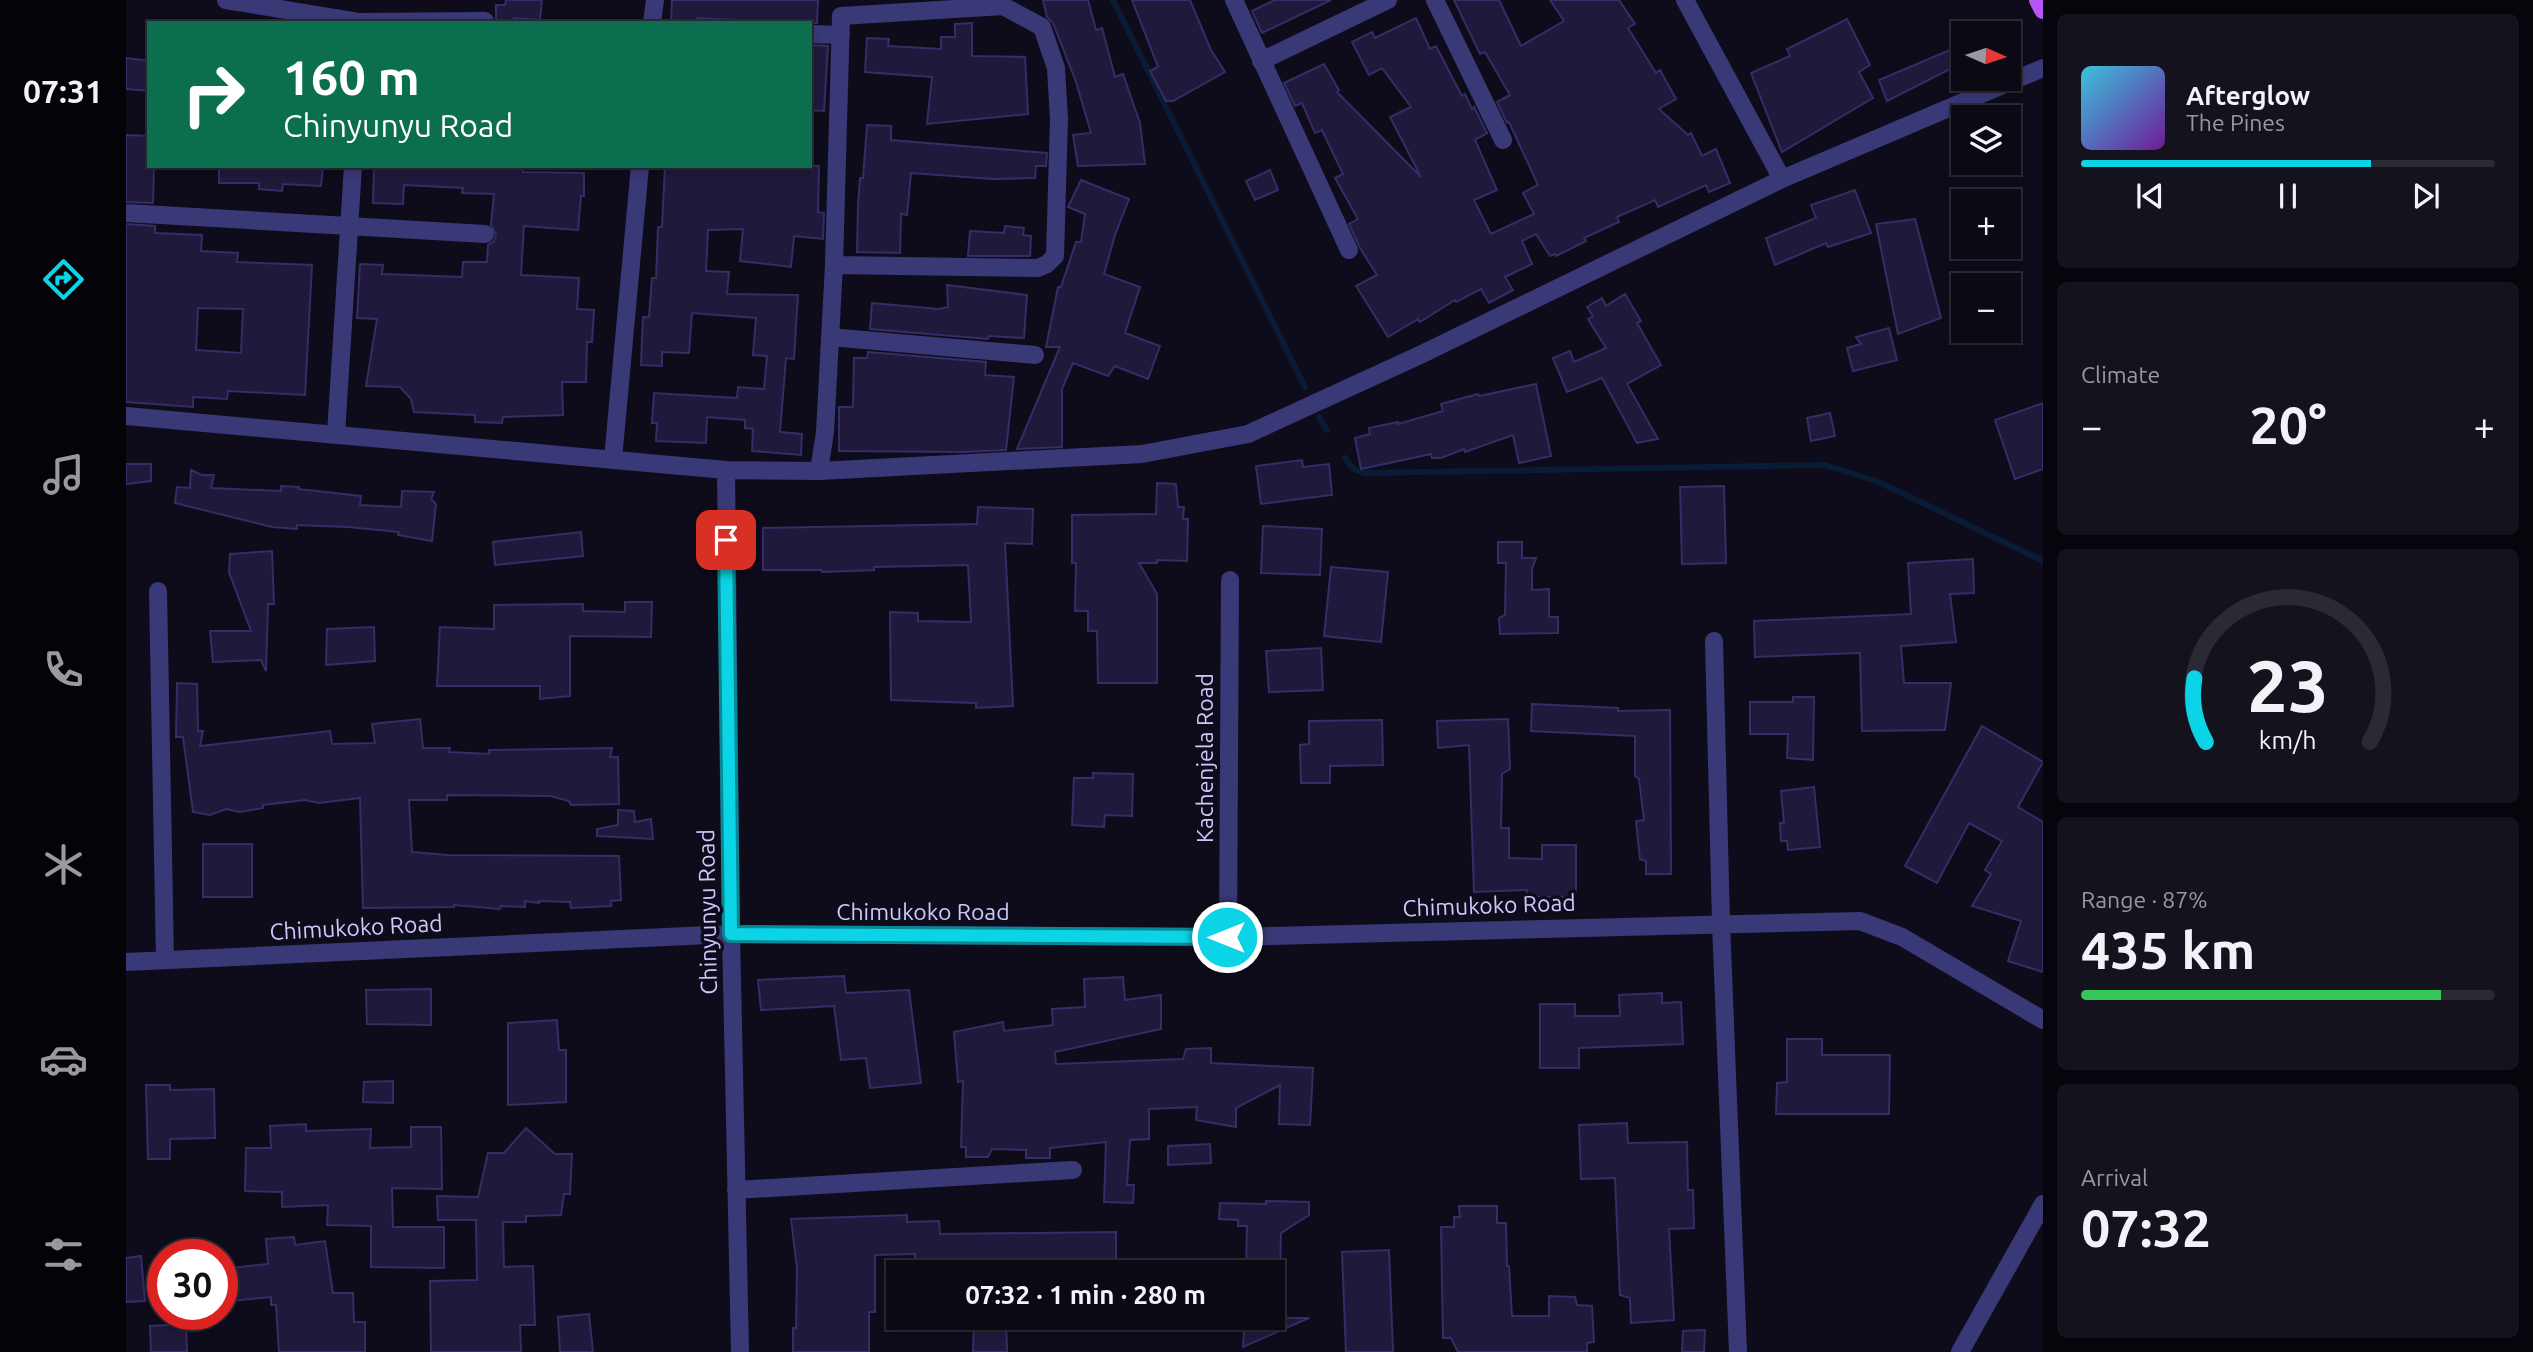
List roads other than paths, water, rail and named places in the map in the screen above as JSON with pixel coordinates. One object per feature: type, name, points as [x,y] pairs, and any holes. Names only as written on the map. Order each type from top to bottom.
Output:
[{"type":"main road","points":[[2038,0],[2043,10]]},
{"type":"street","points":[[226,0],[352,21]]},
{"type":"street","points":[[652,21],[654,0]]},
{"type":"street","points":[[1234,0],[1349,250]]},
{"type":"street","points":[[1261,61],[1388,0]]},
{"type":"street","points":[[1435,0],[1503,140]]},
{"type":"street","points":[[1685,0],[1782,179]]},
{"type":"street","points":[[820,471],[825,432],[834,265],[841,8],[1002,3],[1042,27],[1056,68],[1059,120],[1055,257],[1038,268],[834,265]]},
{"type":"street","points":[[812,34],[841,35]]},
{"type":"street","points":[[126,416],[726,470],[820,471],[1142,454],[1248,433],[1420,355],[1782,179],[2043,68]]},
{"type":"street","points":[[336,434],[353,168]]},
{"type":"street","points":[[613,459],[640,168]]},
{"type":"street","points":[[126,213],[485,234]]},
{"type":"street","points":[[830,337],[1035,355]]},
{"type":"street","name":"Chinyunyu Road","points":[[726,470],[731,934],[740,1352]]},
{"type":"street","name":"Kachenjela Road","points":[[1227,937],[1230,580]]},
{"type":"street","points":[[158,591],[165,960]]},
{"type":"street","points":[[1714,641],[1721,923],[1738,1352]]},
{"type":"street","name":"Chimukoko Road","points":[[126,962],[731,934],[1227,937],[1860,921],[1902,937],[2043,1020]]},
{"type":"street","points":[[736,1190],[1073,1170]]},
{"type":"street","points":[[1960,1352],[2043,1204]]},
{"type":"waterway","points":[[1113,0],[1305,387]]},
{"type":"waterway","points":[[1319,417],[1327,430]]},
{"type":"waterway","points":[[1345,458],[1353,469],[1365,473],[1825,465],[1879,482],[2043,561]]}]
